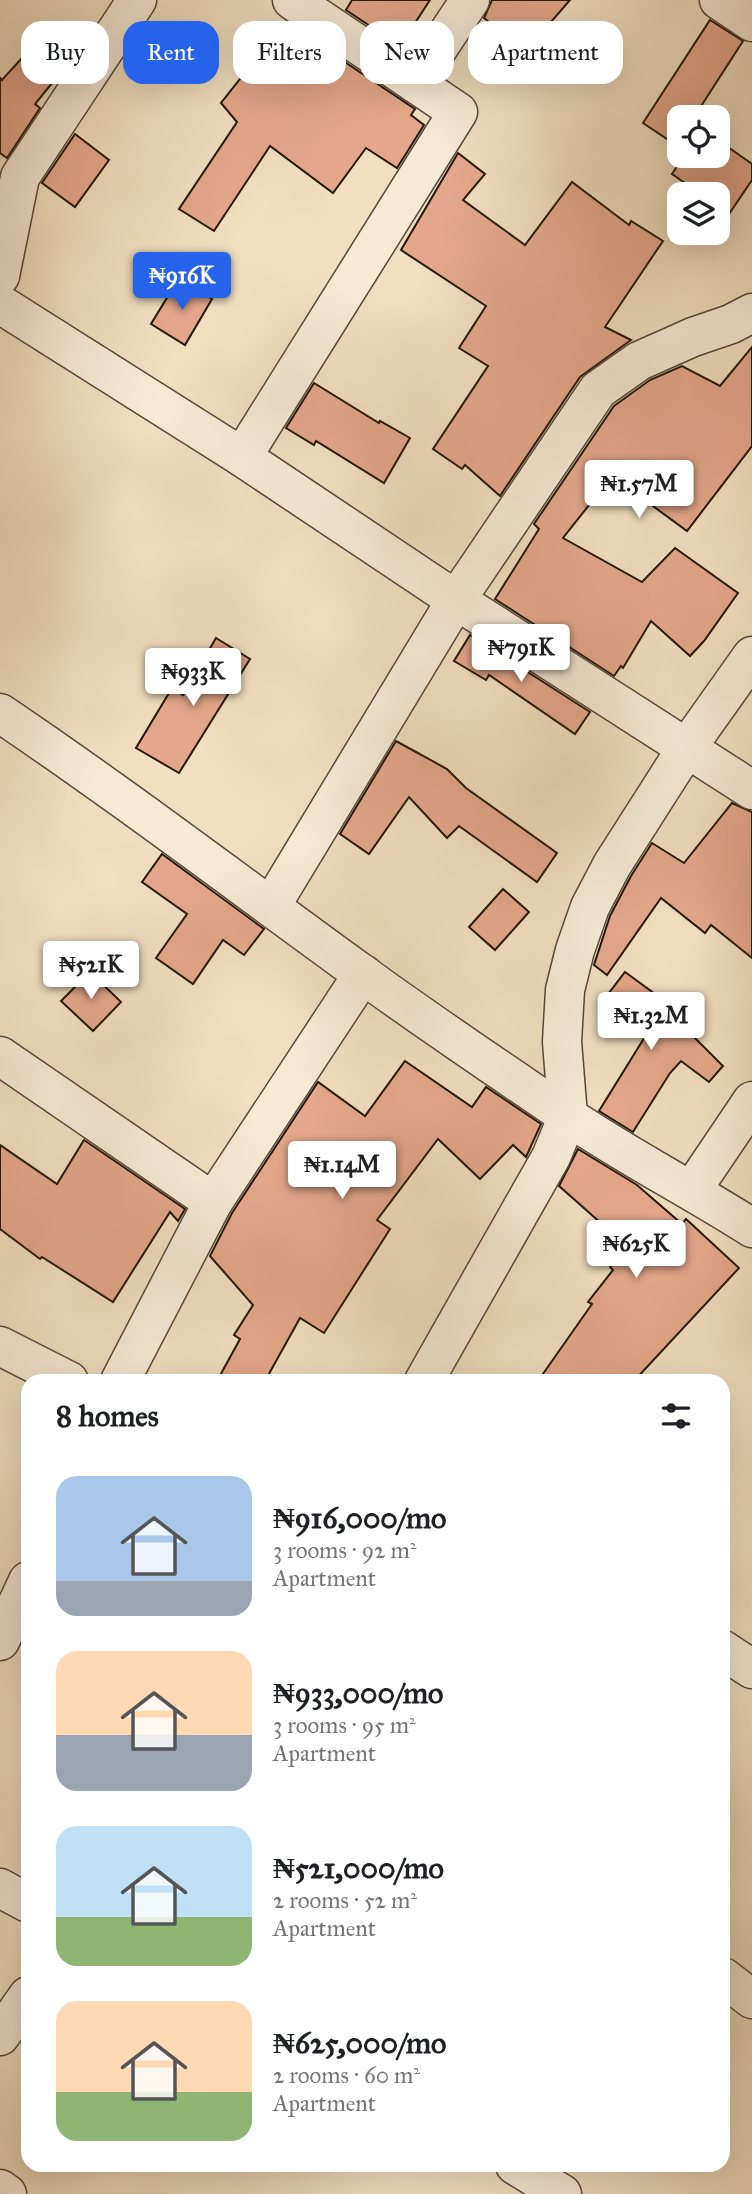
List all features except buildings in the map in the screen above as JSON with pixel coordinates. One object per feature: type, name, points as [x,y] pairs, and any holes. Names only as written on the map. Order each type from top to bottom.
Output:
[{"type":"street","points":[[0,276],[20,177],[137,0]]},
{"type":"street","points":[[292,0],[360,46]]},
{"type":"street","points":[[454,24],[470,0]]},
{"type":"street","points":[[719,0],[752,22]]},
{"type":"street","points":[[242,457],[458,112],[416,84]]},
{"type":"street","points":[[0,304],[242,457],[456,600],[752,790]]},
{"type":"street","points":[[271,906],[456,600],[598,390],[639,361],[752,313]]},
{"type":"street","points":[[428,1374],[551,1157],[568,1116],[562,1042],[565,990],[590,907],[612,865],[686,749],[752,656]]},
{"type":"street","points":[[0,713],[69,760],[363,974],[568,1116],[643,1164],[752,1227]]},
{"type":"street","points":[[124,1374],[212,1202],[363,974]]},
{"type":"street","points":[[0,1056],[212,1202]]},
{"type":"street","points":[[692,1190],[752,1101]]},
{"type":"street","points":[[0,1346],[55,1374]]},
{"type":"street","points":[[10,1623],[21,1597]]},
{"type":"street","points":[[0,1888],[21,1899]]},
{"type":"street","points":[[730,1982],[752,1999]]},
{"type":"street","points":[[0,2036],[21,2006]]},
{"type":"street","points":[[528,2172],[562,2194]]},
{"type":"street","points":[[0,2189],[7,2194]]}]
